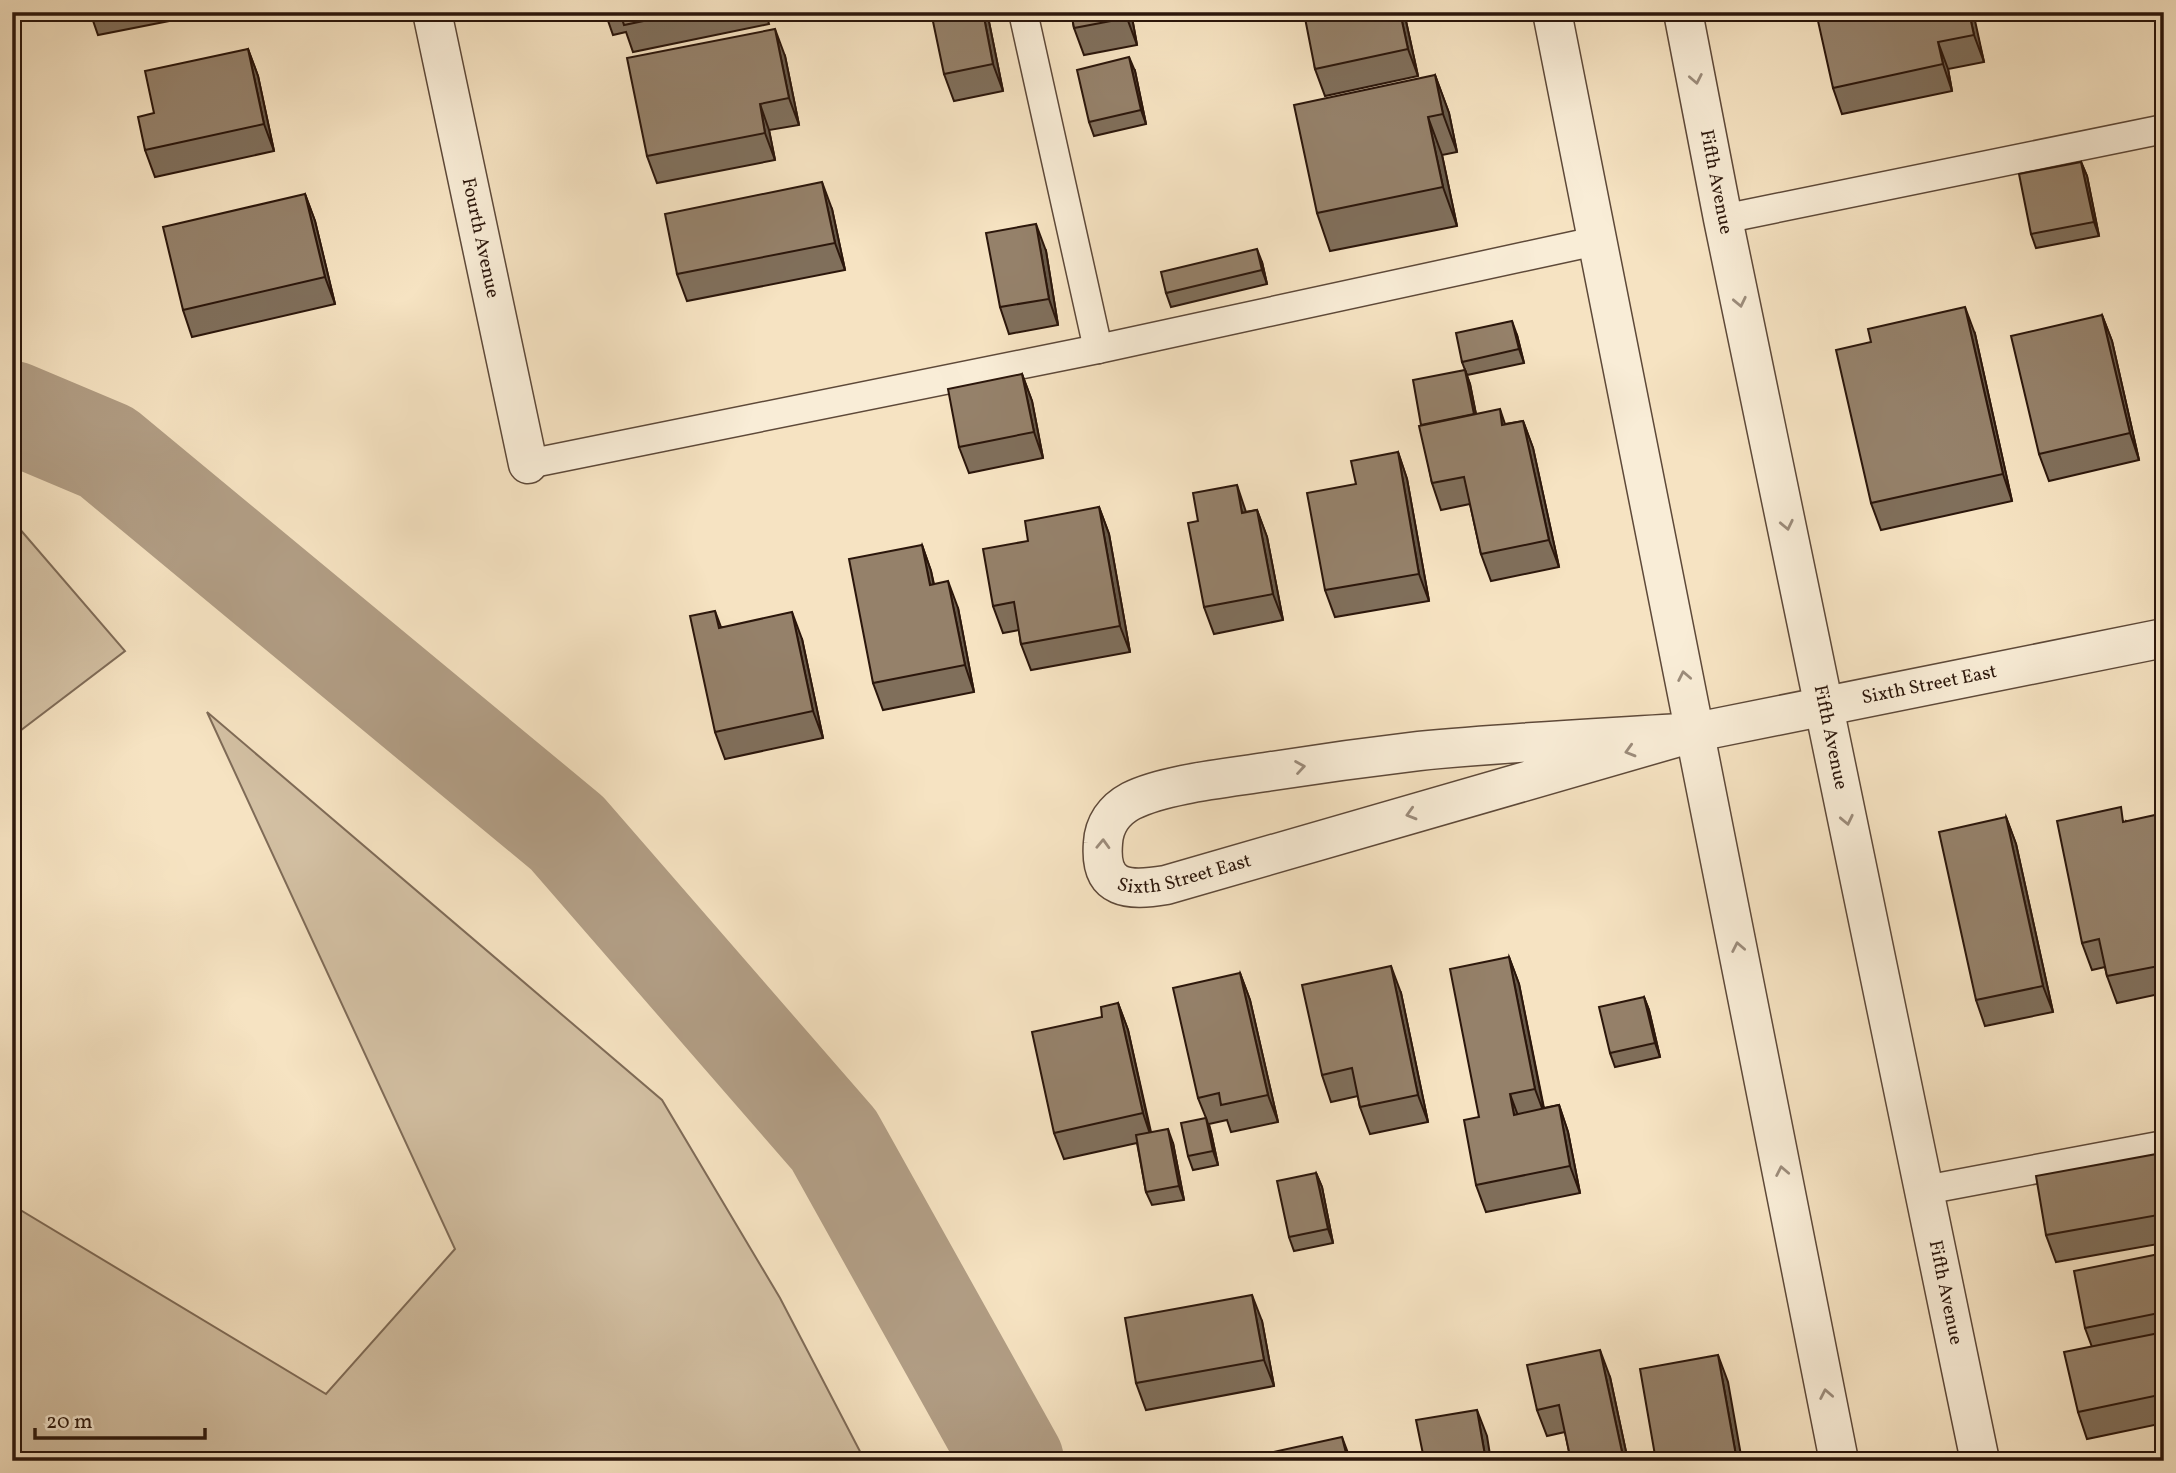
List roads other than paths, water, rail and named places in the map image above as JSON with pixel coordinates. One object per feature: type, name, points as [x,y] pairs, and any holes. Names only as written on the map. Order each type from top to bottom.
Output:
[{"type":"street","name":"Fourth Avenue","points":[[432,12],[528,464]]},
{"type":"street","points":[[1552,12],[1839,1461]]},
{"type":"street","name":"Fifth Avenue","points":[[1683,12],[1723,219],[1980,1461]]},
{"type":"street","name":"Sixth Street East","points":[[1696,733],[1419,751],[1222,779],[1164,790],[1131,801],[1115,813],[1104,830],[1103,863],[1109,876],[1118,885],[1129,889],[1166,885],[1696,733],[2164,638]]},
{"type":"lane","points":[[1023,12],[1098,349]]},
{"type":"lane","points":[[1723,219],[2164,129]]},
{"type":"lane","points":[[528,464],[1098,349],[1596,241]]},
{"type":"lane","points":[[1925,1190],[2164,1145]]},
{"type":"waterway","points":[[12,412],[107,452],[567,833],[834,1140],[1013,1461]]}]
